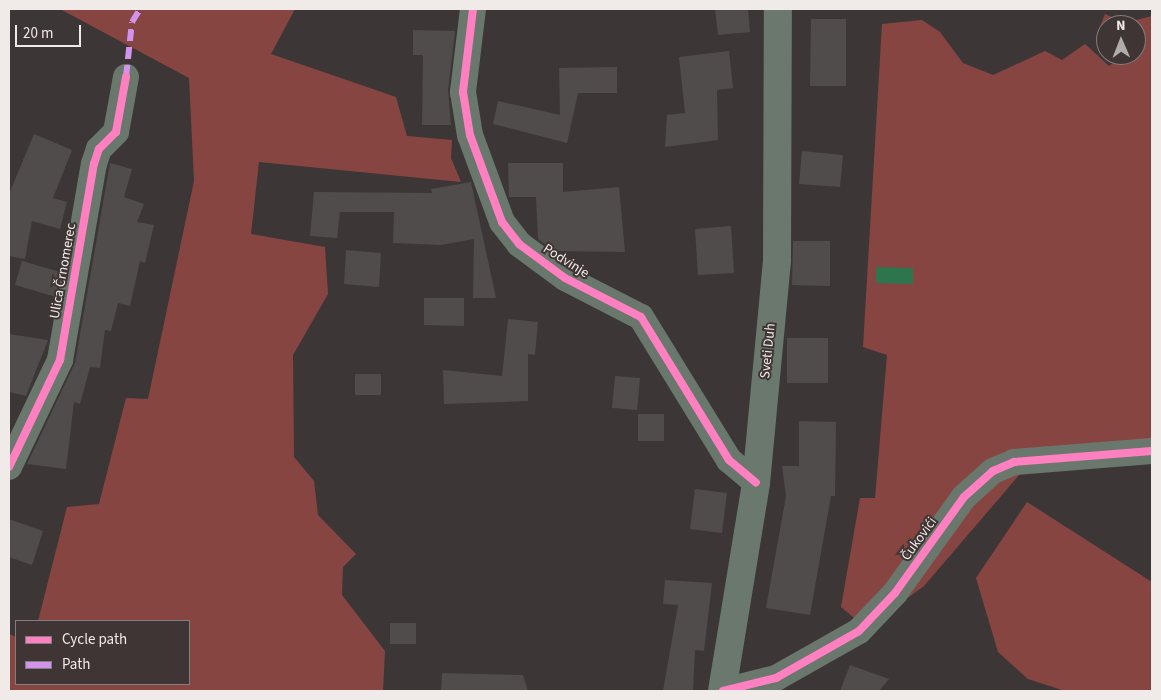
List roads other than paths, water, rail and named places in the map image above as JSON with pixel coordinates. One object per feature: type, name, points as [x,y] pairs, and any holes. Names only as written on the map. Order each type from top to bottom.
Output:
[{"type":"main road","name":"Sveti Duh","points":[[723,691],[756,483],[778,260],[778,9]]},
{"type":"street","name":"Podvinje","points":[[473,9],[463,92],[470,135],[502,222],[519,244],[565,278],[641,317],[729,460],[756,483]]},
{"type":"street","name":"Ulica Črnomerec","points":[[9,466],[60,360],[94,164],[99,149],[116,132],[126,77]]},
{"type":"street","name":"Čukovići","points":[[723,691],[776,678],[859,631],[895,593],[964,497],[992,471],[1014,462],[1152,451]]}]
